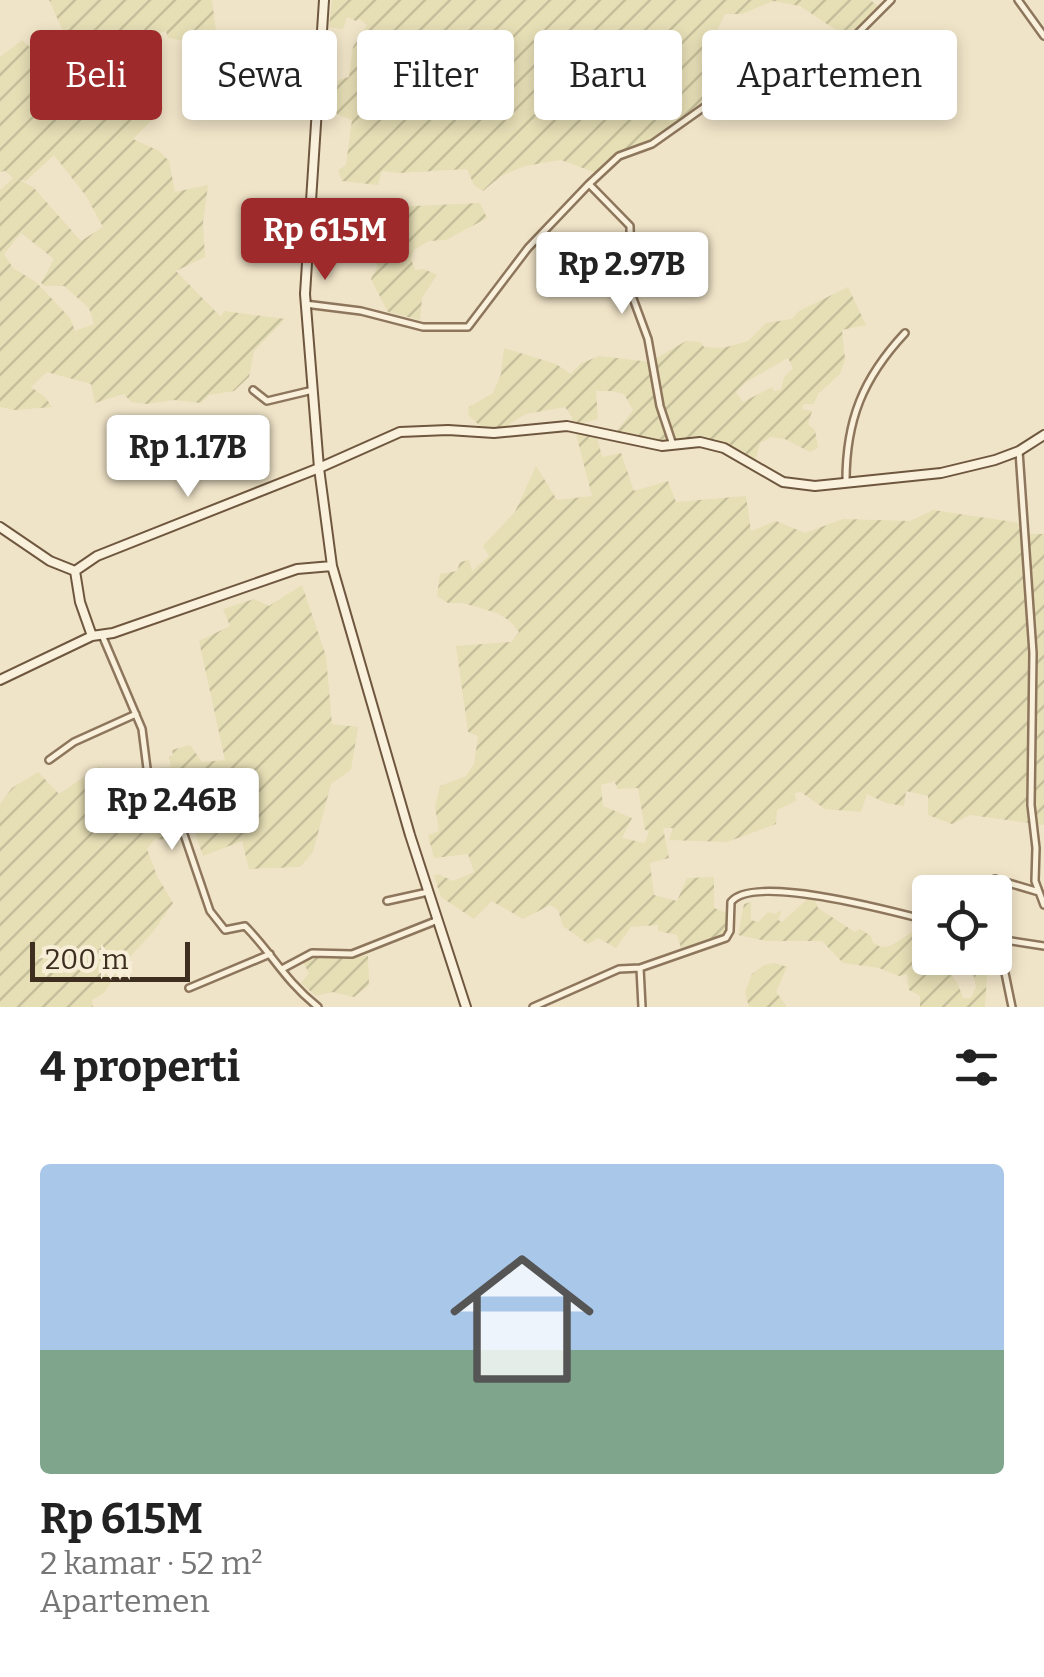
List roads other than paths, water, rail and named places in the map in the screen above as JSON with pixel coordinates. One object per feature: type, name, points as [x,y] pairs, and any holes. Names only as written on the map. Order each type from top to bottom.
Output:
[{"type":"street","points":[[324,0],[305,304],[332,566],[466,1007]]},
{"type":"street","points":[[305,304],[362,311],[423,327],[466,328],[528,248],[588,184],[619,156],[652,144],[730,90],[760,40],[834,54],[891,0]]},
{"type":"street","points":[[1018,0],[1044,36]]},
{"type":"street","points":[[588,184],[630,226],[631,293],[648,339],[672,446]]},
{"type":"street","points":[[846,484],[846,448],[856,406],[883,358],[905,333]]},
{"type":"street","points":[[253,390],[267,401],[312,390]]},
{"type":"street","points":[[75,570],[97,556],[414,430],[494,433],[567,426],[648,444],[700,442],[724,448],[775,479],[791,484],[846,484],[942,473],[1020,450],[1044,434]]},
{"type":"street","points":[[1020,450],[1034,654],[1031,806],[1035,881],[1044,905]]},
{"type":"street","points":[[0,527],[50,562],[75,570]]},
{"type":"street","points":[[0,680],[97,635],[297,569],[332,566]]},
{"type":"street","points":[[75,570],[80,602],[136,714],[146,751],[148,786],[156,798],[176,812],[216,922],[224,930],[245,926],[270,954]]},
{"type":"street","points":[[49,760],[74,742],[136,714]]},
{"type":"street","points":[[1012,884],[1039,892]]},
{"type":"street","points":[[387,901],[428,892]]},
{"type":"street","points":[[533,1007],[618,969],[640,968],[726,938],[730,931],[730,902],[744,892],[802,892],[912,917]]},
{"type":"street","points":[[282,968],[308,954],[352,954],[438,920]]},
{"type":"street","points":[[1012,941],[1044,946]]},
{"type":"street","points":[[189,988],[270,954],[269,951],[292,986],[318,1007]]},
{"type":"street","points":[[640,968],[642,1007]]},
{"type":"street","points":[[1005,975],[1012,1007]]}]
